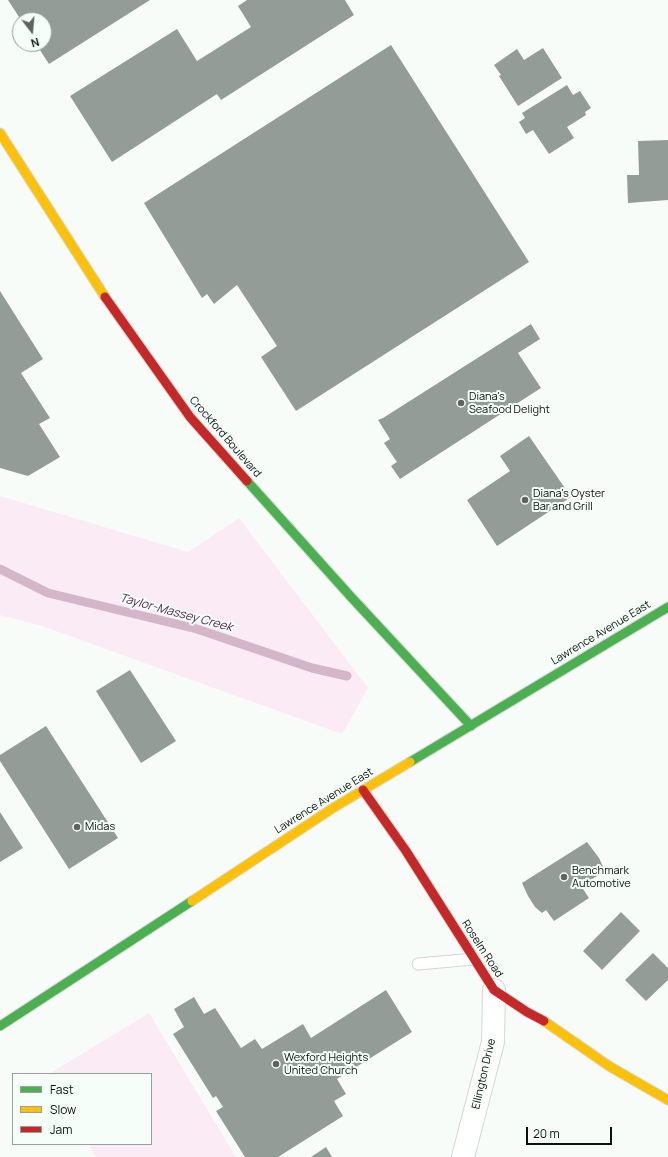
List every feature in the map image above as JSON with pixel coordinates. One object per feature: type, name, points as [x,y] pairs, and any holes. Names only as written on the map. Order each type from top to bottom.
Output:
[{"type":"street","name":"Crockford Boulevard","points":[[0,133],[101,292],[190,417],[352,598],[470,726]]},
{"type":"street","name":"Lawrence Avenue East","points":[[0,1026],[364,790],[668,607]]},
{"type":"street","name":"Roselm Road","points":[[364,790],[406,852],[494,990],[545,1022],[609,1066],[668,1100]]},
{"type":"street","name":"Ellington Drive","points":[[463,1157],[493,1042],[494,990]]},
{"type":"lane","points":[[418,964],[474,959]]},
{"type":"shaded area","points":[[0,496],[188,552],[239,518],[368,688],[342,734],[42,626],[0,615]]},
{"type":"shaded area","points":[[149,1013],[236,1157],[96,1157],[89,1145],[152,1145],[152,1073],[51,1073]]},
{"type":"building","points":[[8,0],[150,0],[49,64],[41,52],[52,52],[52,12],[16,12]]},
{"type":"building","points":[[247,0],[345,0],[354,15],[221,100],[217,94],[112,162],[70,96],[177,29],[197,61],[251,27],[238,6]]},
{"type":"building","points":[[391,45],[529,262],[296,411],[261,357],[277,346],[237,285],[214,304],[207,294],[202,298],[144,203]]},
{"type":"building","points":[[543,48],[562,78],[518,106],[499,76],[501,75],[494,65],[517,49],[524,60]]},
{"type":"building","points":[[567,85],[573,95],[580,91],[591,108],[585,112],[586,115],[567,127],[574,138],[549,154],[533,130],[526,134],[519,122],[525,118],[522,113]]},
{"type":"building","points":[[668,140],[668,200],[628,203],[627,175],[639,175],[638,141]]},
{"type":"building","points":[[0,291],[43,359],[21,373],[50,418],[39,424],[60,457],[28,476],[0,468]]},
{"type":"building","points":[[531,324],[540,339],[518,353],[541,388],[400,479],[391,466],[397,462],[384,443],[390,439],[378,420]]},
{"type":"building","points":[[529,436],[571,497],[497,546],[467,500],[510,471],[500,456]]},
{"type":"building","points":[[130,670],[176,741],[141,763],[96,691]]},
{"type":"building","points":[[46,726],[118,838],[69,869],[0,761],[0,755]]},
{"type":"building","points":[[0,812],[23,848],[0,862]]},
{"type":"building","name":"Benchmark Automotive","points":[[587,842],[599,858],[605,871],[581,886],[589,898],[554,921],[546,910],[542,913],[535,907],[522,883]]},
{"type":"building","points":[[621,912],[640,931],[602,970],[583,951]]},
{"type":"building","points":[[653,953],[668,968],[668,980],[646,1001],[625,980]]},
{"type":"building","name":"Wexford Heights United Church","points":[[386,990],[412,1032],[337,1079],[346,1094],[334,1101],[343,1116],[278,1157],[245,1157],[216,1111],[223,1107],[216,1096],[213,1098],[173,1034],[184,1027],[174,1009],[194,997],[204,1014],[215,1008],[241,1048],[255,1039],[262,1049],[303,1024],[311,1038]]},
{"type":"building","points":[[326,1147],[332,1157],[311,1157]]},
{"type":"waterway","name":"Taylor-Massey Creek","points":[[0,569],[48,593],[197,629],[312,668],[347,676]]},
{"type":"traffic: fast","points":[[247,481],[352,598],[471,726]]},
{"type":"traffic: fast","points":[[410,762],[668,607]]},
{"type":"traffic: fast","points":[[0,1026],[192,901]]},
{"type":"traffic: slow","points":[[0,133],[105,297]]},
{"type":"traffic: slow","points":[[192,901],[333,808],[410,762]]},
{"type":"traffic: slow","points":[[544,1021],[609,1066],[668,1100]]},
{"type":"traffic: jam","points":[[105,297],[190,417],[247,481]]},
{"type":"traffic: jam","points":[[363,790],[406,851],[494,990],[527,1012],[544,1021]]},
{"type":"place","name":"Diana's Seafood Delight","points":[[461,403]]},
{"type":"place","name":"Diana's Oyster Bar and Grill","points":[[525,500]]},
{"type":"place","name":"Midas","points":[[77,827]]},
{"type":"place","name":"Benchmark Automotive","points":[[564,877]]},
{"type":"place","name":"Wexford Heights United Church","points":[[276,1064]]}]
